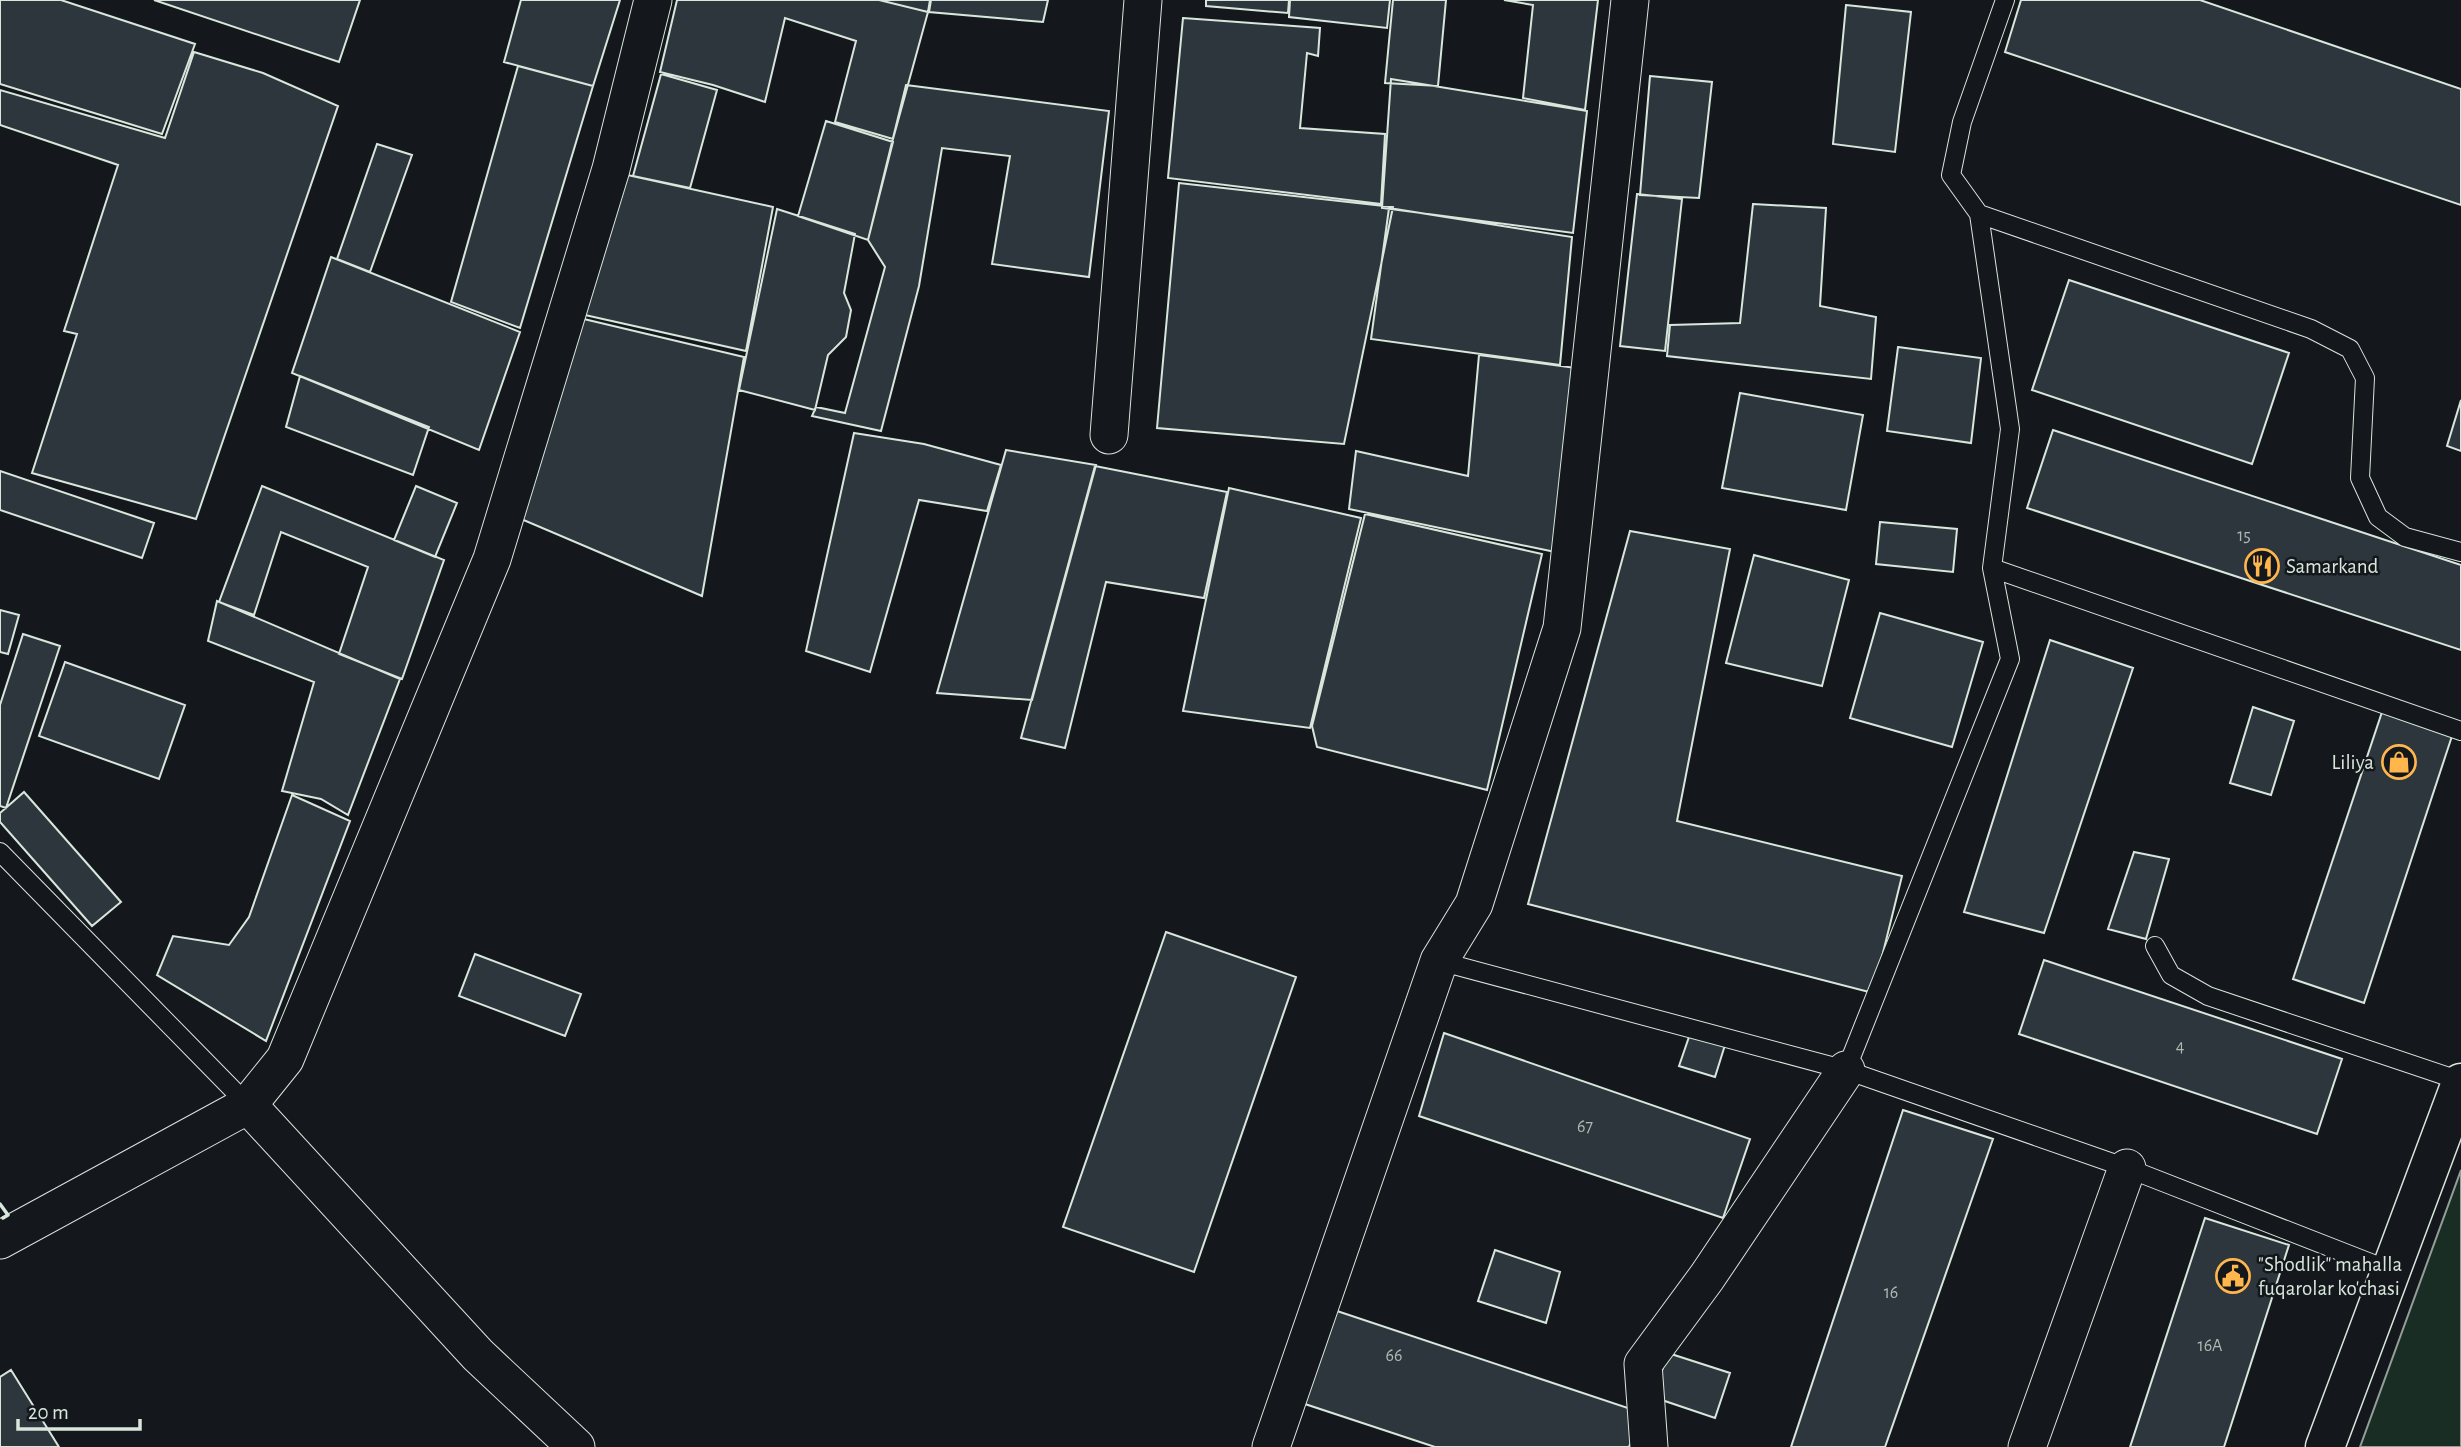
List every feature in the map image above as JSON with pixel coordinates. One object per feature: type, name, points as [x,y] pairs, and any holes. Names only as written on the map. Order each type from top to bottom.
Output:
[{"type":"main road","points":[[2325,1447],[2461,1082]]},
{"type":"street","points":[[0,1240],[248,1105],[285,1059],[492,559],[611,169],[653,0]]},
{"type":"street","points":[[1109,435],[1143,0]]},
{"type":"street","points":[[1271,1447],[1439,961],[1475,904],[1562,628],[1630,0]]},
{"type":"street","points":[[1649,1447],[1643,1364],[1707,1277],[1846,1070]]},
{"type":"street","points":[[248,1105],[478,1355],[576,1447]]},
{"type":"street","points":[[2027,1447],[2127,1168]]},
{"type":"lane","points":[[1846,1070],[2010,659],[1992,568],[2010,429],[1979,214],[1951,175],[1962,122],[2005,0]]},
{"type":"lane","points":[[1979,214],[2311,328],[2350,349],[2365,378],[2360,478],[2378,517],[2405,537],[2461,552]]},
{"type":"lane","points":[[1992,568],[2461,731]]},
{"type":"lane","points":[[0,852],[248,1105]]},
{"type":"lane","points":[[2155,946],[2171,975],[2208,996],[2461,1082]]},
{"type":"lane","points":[[1439,961],[1846,1070],[2127,1168],[2391,1271]]},
{"type":"green space","points":[[2461,1170],[2461,1447],[2360,1447]]},
{"type":"building","points":[[0,0],[61,0],[195,44],[162,134],[0,84]]},
{"type":"building","points":[[154,0],[360,0],[339,62]]},
{"type":"building","points":[[521,0],[620,0],[593,86],[504,62]]},
{"type":"building","points":[[677,0],[879,0],[928,12],[893,139],[835,122],[856,41],[785,18],[765,102],[660,72]]},
{"type":"building","points":[[879,0],[930,0],[928,12]]},
{"type":"building","points":[[931,0],[1048,0],[1043,22],[929,12]]},
{"type":"building","points":[[1206,0],[1289,0],[1288,13],[1206,6]]},
{"type":"building","points":[[1290,0],[1390,0],[1387,28],[1289,17]]},
{"type":"building","points":[[1393,0],[1446,0],[1438,86],[1385,83]]},
{"type":"building","points":[[1504,0],[1598,0],[1585,110],[1523,98],[1533,5]]},
{"type":"building","points":[[2021,0],[2200,0],[2461,89],[2461,205],[2005,52]]},
{"type":"building","points":[[1846,5],[1911,12],[1895,152],[1833,144]]},
{"type":"building","points":[[1183,18],[1320,28],[1318,56],[1307,53],[1300,128],[1385,134],[1381,204],[1168,178]]},
{"type":"building","points":[[194,52],[263,73],[338,106],[196,519],[32,473],[77,334],[64,331],[118,165],[0,125],[0,90],[165,138]]},
{"type":"building","points":[[518,66],[593,86],[520,328],[451,302]]},
{"type":"building","points":[[661,74],[717,90],[690,188],[633,176]]},
{"type":"building","points":[[1650,76],[1712,82],[1699,198],[1640,195]]},
{"type":"building","points":[[1391,79],[1587,111],[1573,233],[1382,208]]},
{"type":"building","points":[[906,85],[1109,111],[1089,277],[992,264],[1010,156],[942,148],[919,286],[881,431],[812,416],[816,407],[845,413],[885,267],[868,240]]},
{"type":"building","points":[[826,121],[893,142],[868,240],[798,216]]},
{"type":"building","points":[[377,144],[412,155],[370,272],[337,259]]},
{"type":"building","points":[[623,174],[773,207],[746,351],[576,313]]},
{"type":"building","points":[[1179,183],[1393,207],[1344,444],[1157,428]]},
{"type":"building","points":[[1637,194],[1682,199],[1665,351],[1620,346]]},
{"type":"building","points":[[1753,204],[1826,208],[1820,306],[1876,317],[1871,379],[1667,356],[1670,325],[1740,323]]},
{"type":"building","points":[[1389,208],[1572,237],[1560,365],[1371,339]]},
{"type":"building","points":[[777,209],[855,234],[844,293],[851,310],[846,337],[828,355],[815,410],[739,390]]},
{"type":"building","points":[[331,257],[520,332],[479,450],[292,373]]},
{"type":"building","points":[[2069,280],[2289,353],[2252,464],[2032,390]]},
{"type":"building","points":[[567,315],[744,357],[702,596],[507,513]]},
{"type":"building","points":[[1898,347],[1981,358],[1971,443],[1887,431]]},
{"type":"building","points":[[1479,355],[1576,368],[1560,553],[1349,509],[1356,451],[1468,476]]},
{"type":"building","points":[[300,376],[429,427],[413,475],[286,427]]},
{"type":"building","points":[[1740,393],[1863,415],[1846,510],[1722,488]]},
{"type":"building","points":[[2461,400],[2461,451],[2447,446]]},
{"type":"building","points":[[2053,430],[2461,565],[2461,650],[2027,508]]},
{"type":"building","points":[[854,433],[924,444],[1001,465],[987,511],[919,500],[870,672],[806,651]]},
{"type":"building","points":[[1006,450],[1096,465],[1032,700],[937,693]]},
{"type":"building","points":[[1095,466],[1227,492],[1204,598],[1106,582],[1065,748],[1021,738]]},
{"type":"building","points":[[0,471],[154,523],[142,558],[0,510]]},
{"type":"building","points":[[262,486],[444,560],[402,679],[339,654],[368,567],[281,532],[254,615],[219,602]]},
{"type":"building","points":[[416,486],[457,503],[435,557],[394,540]]},
{"type":"building","points":[[1229,488],[1361,518],[1310,728],[1183,711]]},
{"type":"building","points":[[1365,514],[1542,554],[1487,790],[1317,747],[1312,726]]},
{"type":"building","points":[[1880,522],[1957,529],[1953,572],[1876,564]]},
{"type":"building","points":[[1630,531],[1730,549],[1677,821],[1902,876],[1873,993],[1528,904]]},
{"type":"building","points":[[1754,555],[1849,580],[1822,686],[1726,663]]},
{"type":"building","points":[[217,601],[400,679],[348,815],[321,799],[282,791],[314,682],[208,641]]},
{"type":"building","points":[[0,610],[19,615],[8,654],[0,652]]},
{"type":"building","points":[[1880,613],[1983,642],[1952,747],[1850,718]]},
{"type":"building","points":[[23,634],[60,646],[6,808],[0,806],[0,705]]},
{"type":"building","points":[[2050,640],[2133,668],[2044,933],[1964,912]]},
{"type":"building","points":[[65,662],[185,705],[159,779],[39,736]]},
{"type":"building","points":[[2384,706],[2454,730],[2364,1003],[2293,979]]},
{"type":"building","points":[[2253,707],[2294,721],[2271,795],[2230,783]]},
{"type":"building","points":[[24,792],[121,902],[92,926],[0,822],[0,813]]},
{"type":"building","points":[[292,795],[350,821],[266,1041],[157,975],[173,936],[229,945],[249,917]]},
{"type":"building","points":[[2134,852],[2169,859],[2146,939],[2108,929]]},
{"type":"building","points":[[1166,932],[1296,977],[1194,1272],[1063,1227]]},
{"type":"building","points":[[475,954],[581,994],[565,1036],[459,996]]},
{"type":"building","points":[[2044,960],[2342,1059],[2317,1134],[2019,1034]]},
{"type":"building","points":[[1444,1033],[1750,1139],[1723,1218],[1419,1116]]},
{"type":"building","points":[[1690,1034],[1725,1045],[1715,1077],[1679,1066]]},
{"type":"building","points":[[1903,1110],[1993,1139],[1885,1447],[1791,1447]]},
{"type":"building","points":[[2205,1218],[2289,1245],[2224,1447],[2130,1447]]},
{"type":"building","points":[[1495,1250],[1560,1272],[1546,1323],[1478,1301]]},
{"type":"building","points":[[1331,1309],[1643,1413],[1629,1447],[1435,1447],[1302,1403]]},
{"type":"building","points":[[1668,1353],[1730,1373],[1715,1418],[1653,1397]]},
{"type":"building","points":[[11,1370],[59,1447],[0,1447],[0,1377]]},
{"type":"wall","points":[[0,1204],[8,1215],[3,1218]]},
{"type":"place","name":"Samarkand","points":[[2262,566]]},
{"type":"place","name":"Liliya","points":[[2399,762]]},
{"type":"place","name":"\"Shodlik\" mahalla fuqarolar ko'chasi","points":[[2233,1276]]}]
